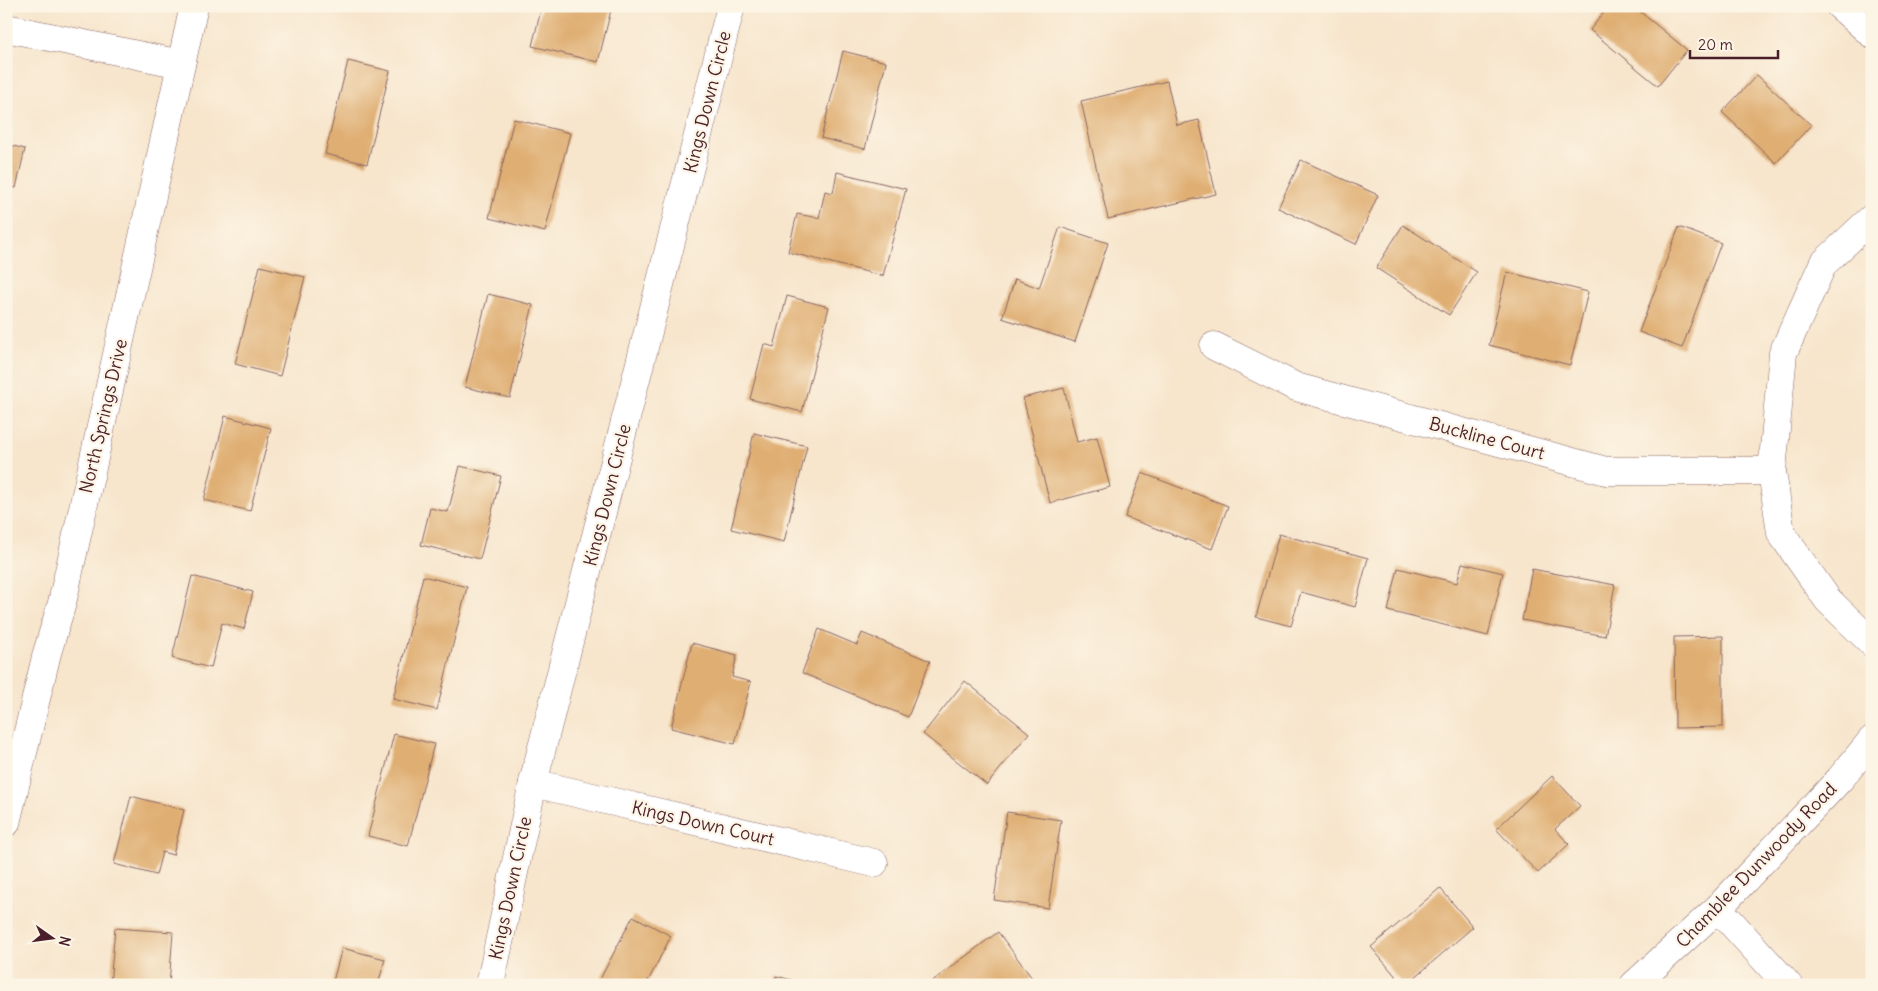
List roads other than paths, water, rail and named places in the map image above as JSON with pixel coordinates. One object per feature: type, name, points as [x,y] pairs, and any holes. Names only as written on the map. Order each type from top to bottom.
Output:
[{"type":"street","name":"North Springs Drive","points":[[6,823],[45,662],[62,603],[194,6]]},
{"type":"street","name":"Kings Down Circle","points":[[490,985],[533,783],[731,6]]},
{"type":"street","points":[[1840,6],[1872,34]]},
{"type":"street","points":[[6,28],[181,64]]},
{"type":"street","points":[[1872,218],[1823,264],[1783,352],[1772,471],[1781,533],[1828,600],[1872,643]]},
{"type":"street","name":"Buckline Court","points":[[1214,346],[1296,387],[1606,471],[1772,471]]},
{"type":"street","name":"Chamblee Dunwoody Road","points":[[1634,985],[1718,908],[1840,779],[1872,740]]},
{"type":"street","name":"Kings Down Court","points":[[533,783],[874,863]]},
{"type":"street","points":[[1718,908],[1788,985]]}]
